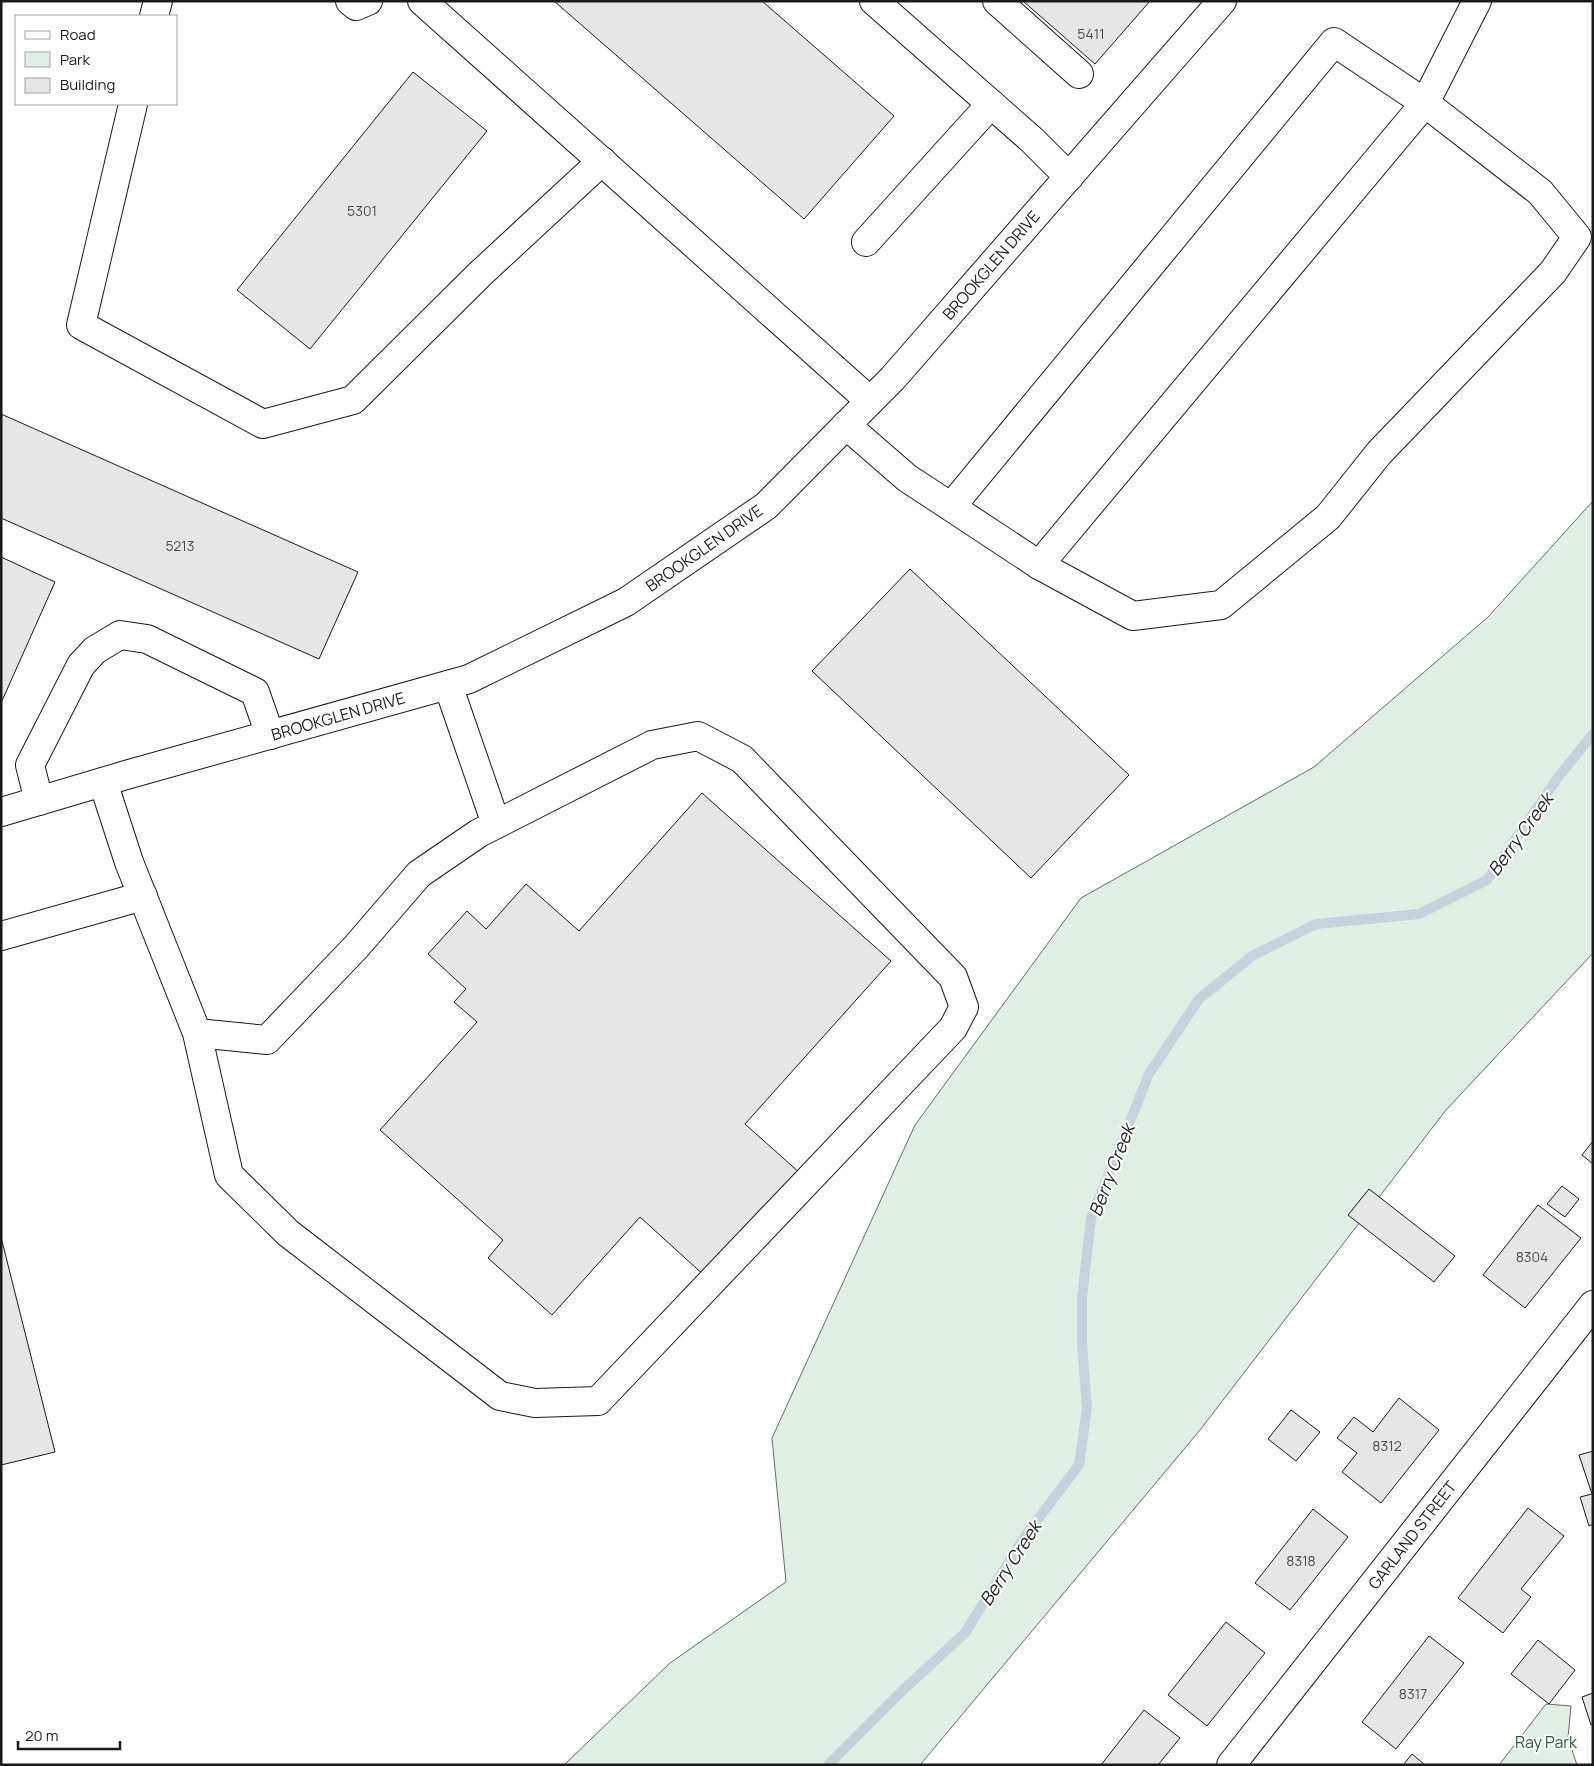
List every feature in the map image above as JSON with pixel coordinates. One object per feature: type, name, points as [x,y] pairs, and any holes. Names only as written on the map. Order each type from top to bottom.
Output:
[{"type":"street","points":[[154,15],[158,1]]},
{"type":"street","points":[[350,1],[356,6],[368,1]]},
{"type":"street","points":[[422,1],[870,401]]},
{"type":"street","points":[[874,1],[1069,176]]},
{"type":"street","points":[[997,1],[1079,74]]},
{"type":"street","name":"BROOKGLEN DRIVE","points":[[1,812],[469,679],[626,602],[766,506],[893,378],[1222,1]]},
{"type":"street","points":[[1039,565],[1425,103],[1476,1]]},
{"type":"street","points":[[846,425],[907,478],[951,507],[1039,565],[1133,616],[1221,605],[1328,517],[1379,453],[1553,272],[1577,237],[1540,192],[1425,103],[1334,42],[951,507]]},
{"type":"street","points":[[866,242],[991,104]]},
{"type":"street","points":[[133,105],[81,325],[263,424],[353,400],[480,274],[602,161]]},
{"type":"street","points":[[39,801],[30,765],[81,665],[95,650],[120,635],[146,639],[255,692],[270,735]]},
{"type":"street","points":[[448,685],[496,824]]},
{"type":"street","points":[[103,782],[129,862],[197,1033],[229,1176],[288,1232],[500,1396],[536,1403],[598,1401],[953,1028],[964,1007],[953,977],[742,758],[698,736],[652,745],[479,833],[419,874],[356,946],[267,1040],[197,1033]]},
{"type":"street","points":[[1,936],[143,896]]},
{"type":"street","name":"GARLAND STREET","points":[[1231,1765],[1593,1305]]},
{"type":"green space","points":[[1593,501],[1593,953],[1446,1110],[1200,1430],[920,1765],[564,1765],[670,1663],[786,1582],[772,1438],[915,1125],[1081,898],[1314,767],[1488,617]]},
{"type":"green space","name":"Ray Park","points":[[1546,1704],[1571,1706],[1568,1738],[1577,1765],[1499,1765]]},
{"type":"building","points":[[554,1],[762,1],[894,116],[804,219]]},
{"type":"building","points":[[1023,1],[1150,1],[1095,64]]},
{"type":"building","points":[[413,72],[487,131],[310,349],[237,290]]},
{"type":"building","points":[[1,414],[358,572],[319,659],[1,518]]},
{"type":"building","points":[[1,557],[55,582],[1,703]]},
{"type":"building","points":[[910,569],[1129,775],[1031,878],[812,671]]},
{"type":"building","points":[[702,793],[891,961],[745,1124],[801,1174],[707,1278],[640,1217],[552,1315],[488,1258],[503,1240],[380,1130],[477,1022],[454,1002],[466,989],[428,954],[467,911],[486,929],[526,884],[579,931]]},
{"type":"building","points":[[1593,1141],[1593,1164],[1582,1155]]},
{"type":"building","points":[[1562,1186],[1579,1199],[1565,1217],[1547,1204]]},
{"type":"building","points":[[1369,1189],[1455,1256],[1434,1282],[1348,1215]]},
{"type":"building","points":[[1538,1205],[1581,1238],[1525,1308],[1483,1275]]},
{"type":"building","points":[[1,1237],[55,1452],[1,1465]]},
{"type":"building","points":[[1399,1398],[1439,1430],[1381,1503],[1342,1472],[1357,1453],[1337,1438],[1354,1417],[1373,1432]]},
{"type":"building","points":[[1291,1410],[1320,1432],[1296,1461],[1268,1439]]},
{"type":"building","points":[[1593,1451],[1593,1524],[1589,1526],[1580,1497],[1592,1494],[1579,1455]]},
{"type":"building","points":[[1528,1508],[1564,1536],[1521,1589],[1531,1597],[1503,1633],[1458,1598]]},
{"type":"building","points":[[1313,1509],[1348,1537],[1290,1610],[1255,1583]]},
{"type":"building","points":[[1226,1622],[1265,1653],[1207,1726],[1168,1695]]},
{"type":"building","points":[[1429,1636],[1464,1663],[1396,1749],[1362,1722]]},
{"type":"building","points":[[1538,1640],[1575,1670],[1549,1704],[1511,1674]]},
{"type":"building","points":[[1593,1693],[1593,1724],[1591,1725],[1582,1697]]},
{"type":"building","points":[[1144,1710],[1180,1738],[1158,1765],[1101,1765]]},
{"type":"building","points":[[1412,1754],[1425,1765],[1403,1765]]},
{"type":"waterway","name":"Berry Creek","points":[[828,1765],[903,1690],[965,1633],[1025,1536],[1079,1465],[1087,1408],[1082,1343],[1082,1298],[1091,1218],[1149,1074],[1199,999],[1252,956],[1316,924],[1419,914],[1487,880],[1559,776],[1593,734]]}]
